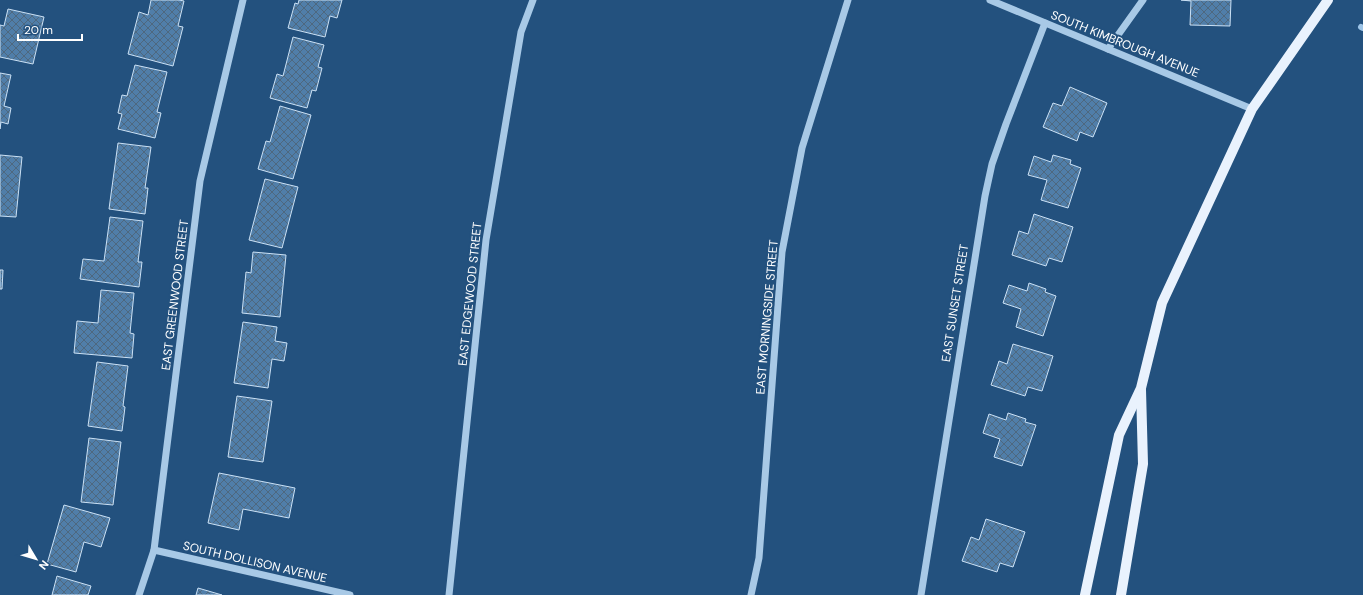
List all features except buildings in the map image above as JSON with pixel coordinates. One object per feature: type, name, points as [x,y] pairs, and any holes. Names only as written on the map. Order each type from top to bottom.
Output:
[{"type":"main road","points":[[1085,595],[1119,435],[1141,388],[1162,303],[1252,109],[1328,0]]},
{"type":"main road","points":[[1121,595],[1143,464],[1141,388]]},
{"type":"street","name":"EAST GREENWOOD STREET","points":[[139,595],[154,550],[200,181],[243,0]]},
{"type":"street","name":"EAST EDGEWOOD STREET","points":[[449,595],[486,240],[521,32],[533,0]]},
{"type":"street","name":"EAST MORNINGSIDE STREET","points":[[751,595],[759,558],[782,252],[802,148],[848,0]]},
{"type":"street","name":"SOUTH KIMBROUGH AVENUE","points":[[990,0],[1252,109]]},
{"type":"street","points":[[1108,49],[1143,0]]},
{"type":"street","name":"EAST SUNSET STREET","points":[[921,595],[985,196],[992,164],[999,144],[1046,23]]},
{"type":"street","name":"SOUTH DOLLISON AVENUE","points":[[154,550],[350,595]]}]
